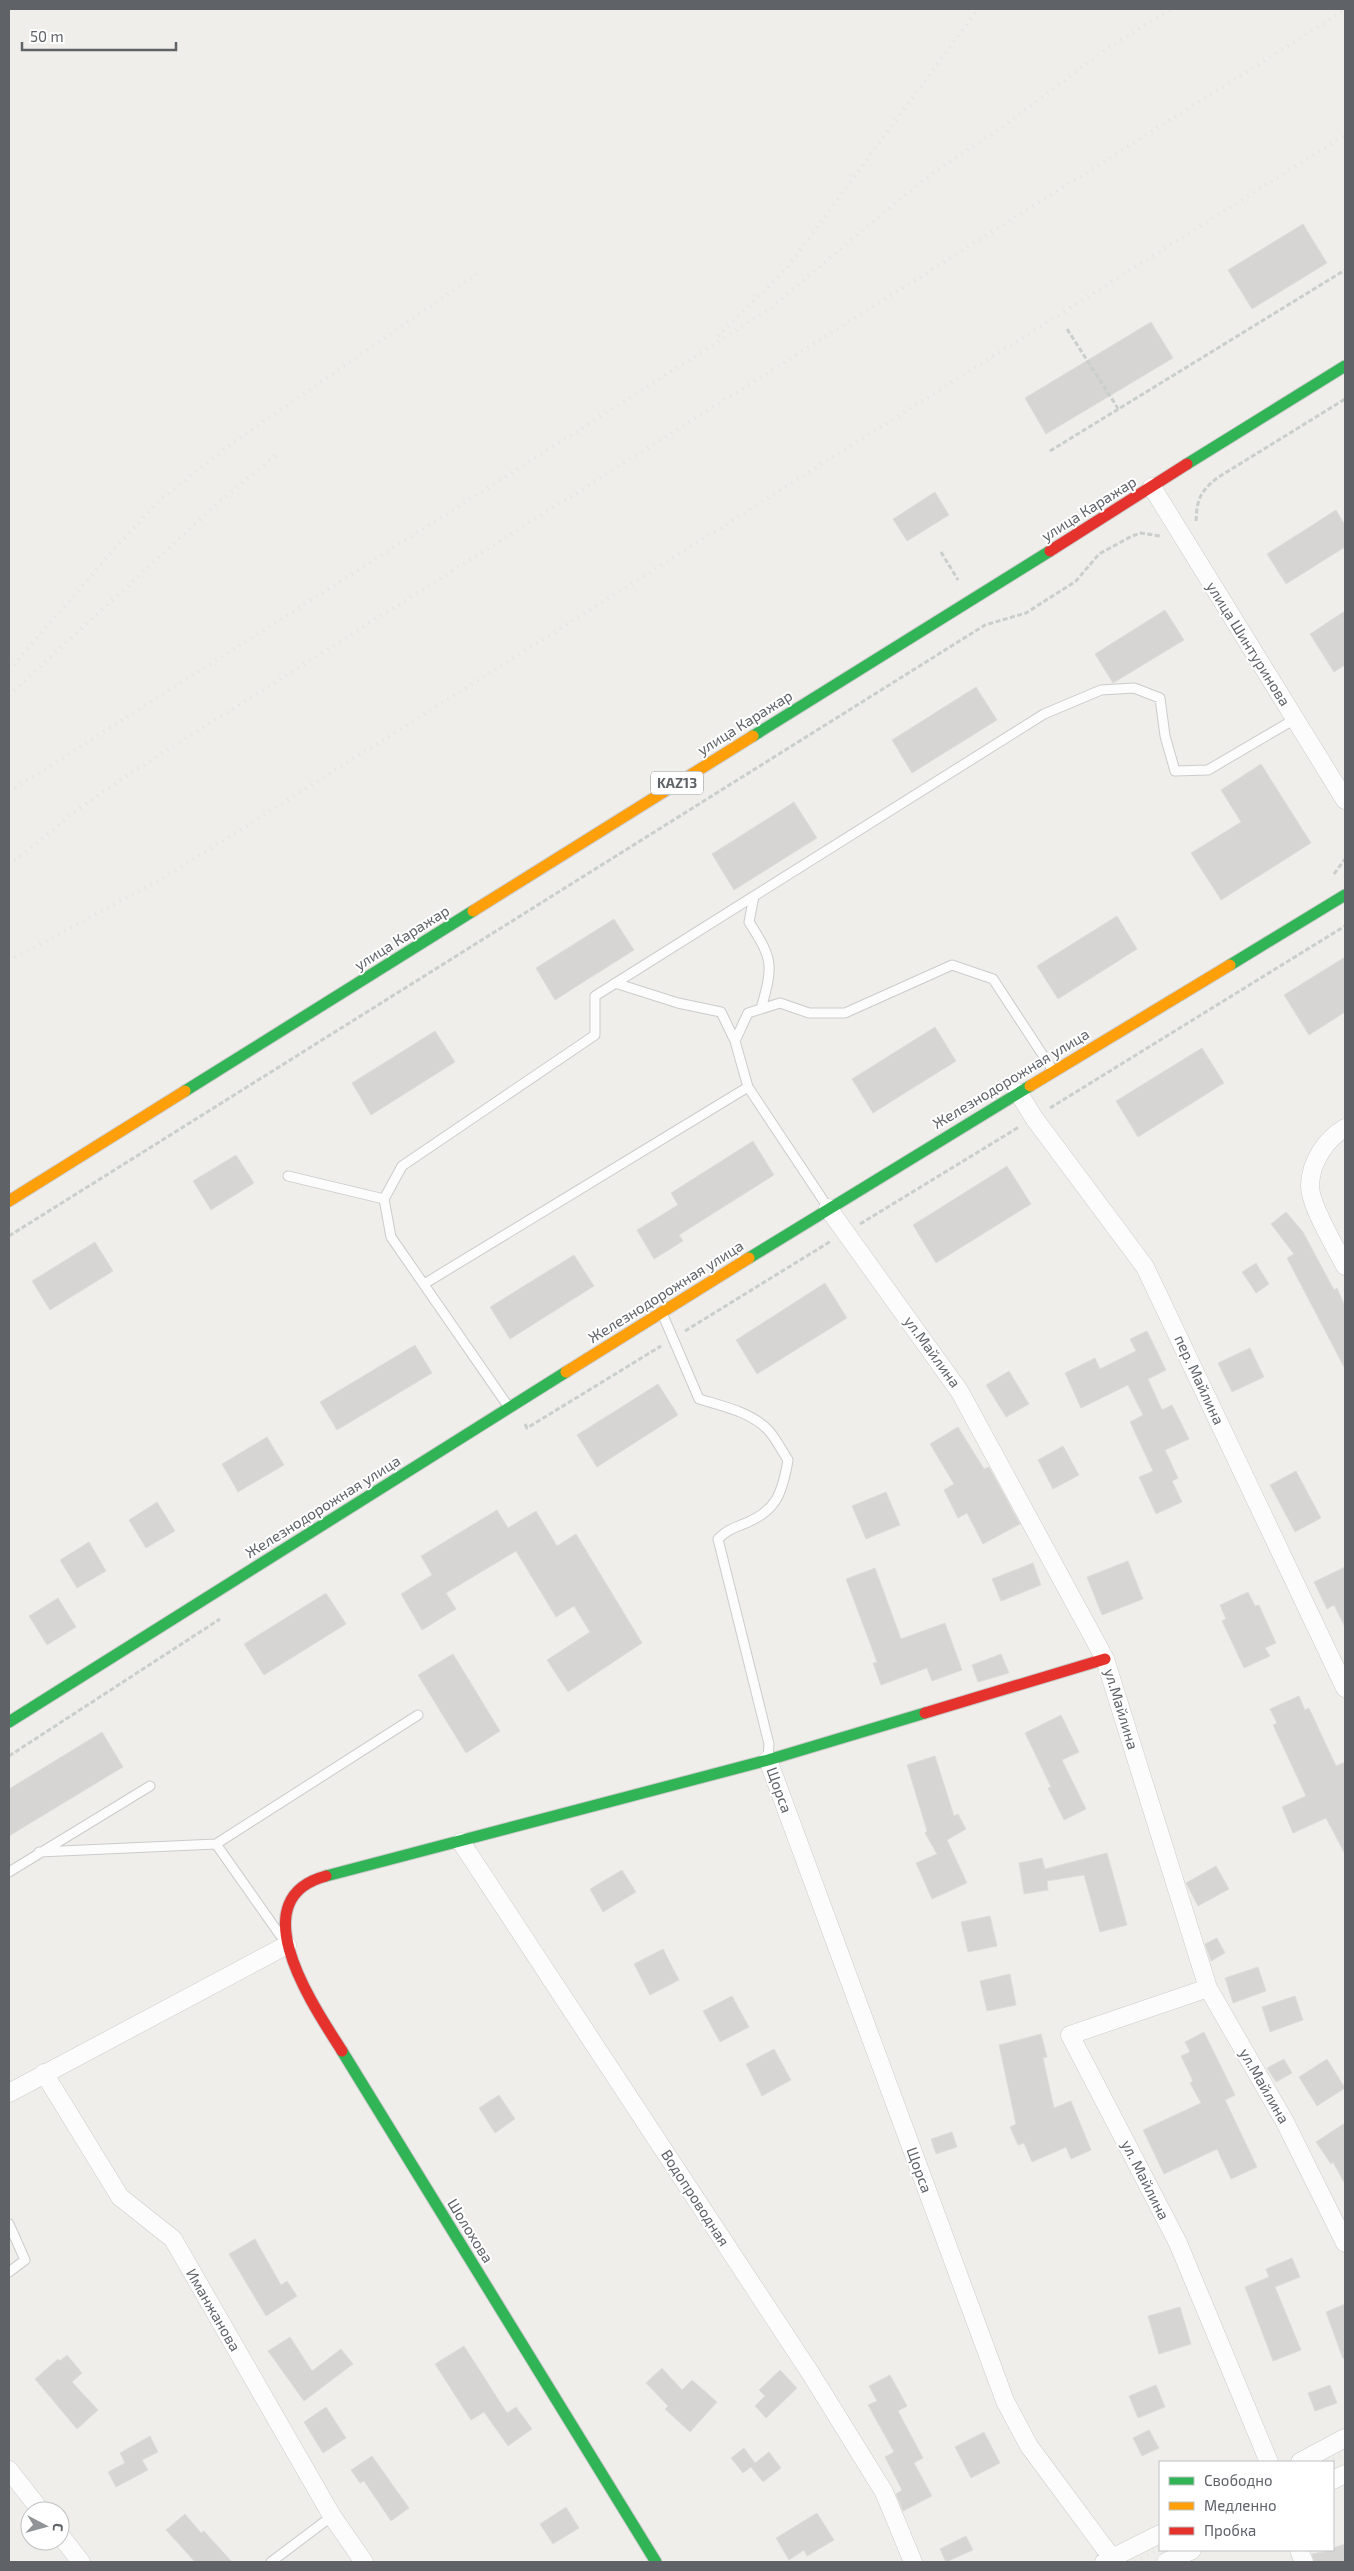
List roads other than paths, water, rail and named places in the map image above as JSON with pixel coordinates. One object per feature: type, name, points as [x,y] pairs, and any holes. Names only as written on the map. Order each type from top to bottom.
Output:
[{"type":"street","name":"улица Каражар","points":[[9,1201],[1345,366]]},
{"type":"street","name":"улица Шинтуринова","points":[[1152,487],[1345,800]]},
{"type":"street","name":"Железнодорожная улица","points":[[9,1722],[828,1208],[1345,895]]},
{"type":"street","name":"пер. Майлина","points":[[1018,1092],[1034,1118],[1145,1267],[1345,1688]]},
{"type":"street","points":[[1345,1128],[1332,1136],[1316,1160],[1310,1186],[1321,1220],[1345,1266]]},
{"type":"street","name":"ул.Майлина","points":[[828,1208],[960,1392],[1105,1659],[1208,1988],[1285,2122],[1345,2243]]},
{"type":"street","points":[[461,1842],[768,1760],[1105,1659]]},
{"type":"street","name":"Щорса","points":[[768,1760],[1005,2401],[1029,2446],[1108,2560]]},
{"type":"street","name":"Шолохова","points":[[461,1842],[314,1879],[294,1892],[286,1907],[287,1945],[304,1990],[656,2562]]},
{"type":"street","name":"Водопроводная","points":[[461,1842],[811,2374],[884,2492],[913,2562]]},
{"type":"street","points":[[9,2092],[287,1945]]},
{"type":"street","name":"ул. Майлина","points":[[1208,1988],[1070,2036],[1178,2244],[1270,2461]]},
{"type":"street","name":"Иманжанова","points":[[44,2073],[120,2197],[172,2239],[332,2516],[364,2562]]},
{"type":"street","points":[[1302,2461],[1345,2438]]},
{"type":"street","points":[[9,2470],[33,2501]]},
{"type":"street","points":[[1108,2560],[1159,2534]]},
{"type":"street","points":[[70,2548],[81,2562]]},
{"type":"street","points":[[1166,2562],[1190,2551]]},
{"type":"lane","points":[[510,1407],[391,1237],[384,1200],[402,1166],[595,1035],[594,996],[1044,714],[1101,690],[1134,688],[1160,698],[1165,736],[1175,771],[1208,770],[1295,719]]},
{"type":"lane","points":[[754,896],[749,922],[767,950],[770,974],[761,1009]]},
{"type":"lane","points":[[735,1041],[748,1013],[780,1003],[809,1013],[845,1013],[952,965],[994,979],[1053,1071]]},
{"type":"lane","points":[[616,983],[678,1003],[721,1012],[735,1041],[748,1087],[828,1208]]},
{"type":"lane","points":[[424,1284],[748,1087]]},
{"type":"lane","points":[[288,1176],[384,1200]]},
{"type":"lane","points":[[662,1312],[699,1399],[737,1411],[758,1422],[769,1431],[788,1460],[783,1489],[766,1513],[726,1530],[718,1539],[769,1744],[768,1760]]},
{"type":"lane","points":[[40,1852],[216,1844],[418,1715]]},
{"type":"lane","points":[[9,1872],[150,1786]]},
{"type":"lane","points":[[216,1844],[287,1945]]},
{"type":"lane","points":[[9,2224],[25,2260],[9,2272]]},
{"type":"lane","points":[[271,2562],[332,2516]]},
{"type":"railway","points":[[718,336],[786,269],[978,9]]},
{"type":"railway","points":[[9,792],[771,308],[885,211],[937,170],[998,130],[1108,48],[1171,9]]},
{"type":"railway","points":[[9,865],[80,808],[126,776],[1345,10]]},
{"type":"railway","points":[[9,961],[170,874],[1345,135]]},
{"type":"railway","points":[[9,670],[117,546],[162,498],[234,442],[477,274]]},
{"type":"railway","points":[[9,695],[219,502],[277,454]]},
{"type":"railway","points":[[1329,2461],[1345,2453]]},
{"type":"railway","points":[[1135,2562],[1159,2550]]}]
